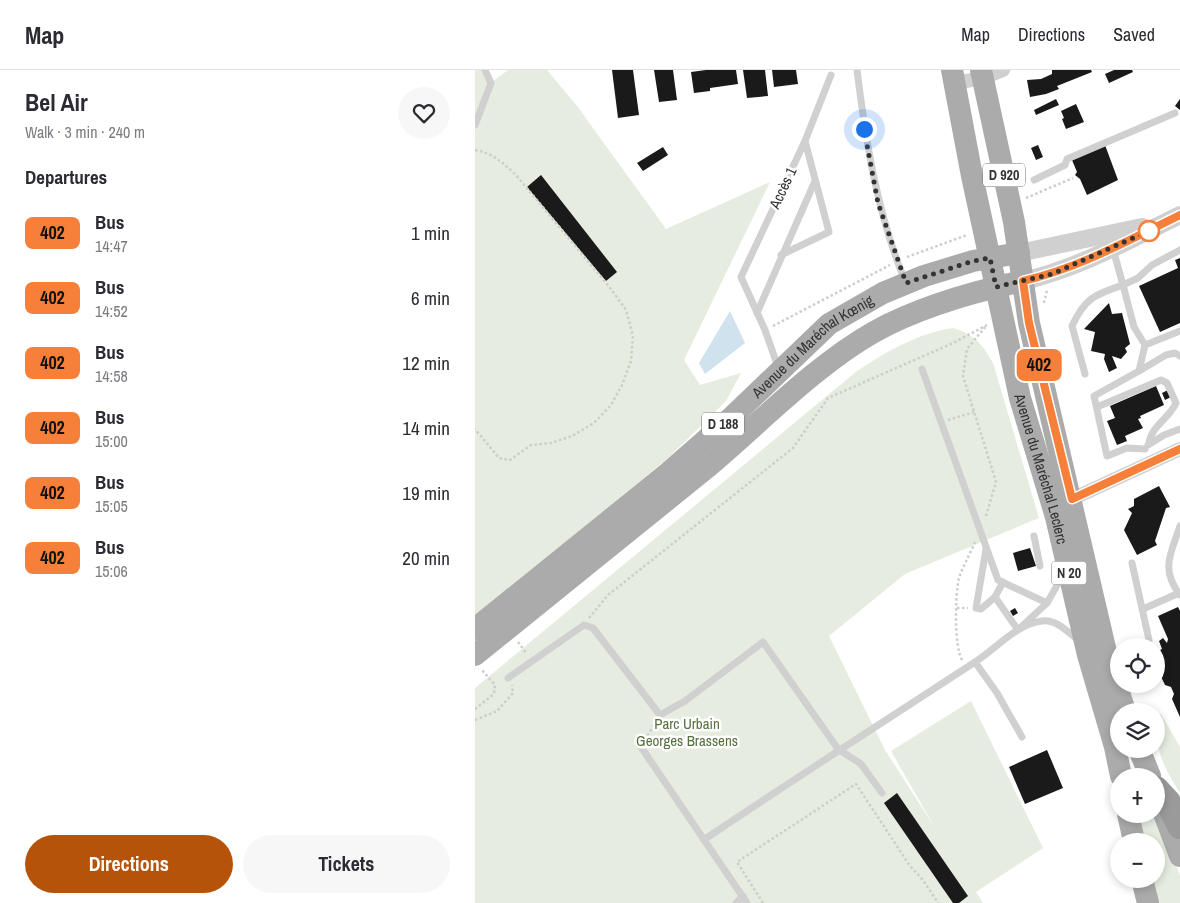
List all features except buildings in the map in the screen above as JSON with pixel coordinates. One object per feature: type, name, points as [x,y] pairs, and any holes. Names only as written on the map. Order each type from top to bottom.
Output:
[{"type":"highway","points":[[1165,798],[1180,826]]},
{"type":"main road","name":"Avenue du Maréchal Leclerc","points":[[982,74],[1019,253],[1029,323],[1072,499],[1106,652],[1122,703]]},
{"type":"main road","name":"Avenue du Maréchal Leclerc","points":[[953,77],[1020,398],[1063,550],[1085,645],[1119,768]]},
{"type":"main road","name":"Avenue du Maréchal Kœnig","points":[[475,629],[668,473],[732,416],[779,369],[829,324],[883,292],[906,283],[973,261],[1019,253]]},
{"type":"main road","name":"Avenue du Maréchal Kœnig","points":[[478,662],[820,370],[865,338],[903,318],[969,294],[1023,281]]},
{"type":"main road","points":[[1165,817],[1180,856]]},
{"type":"main road","points":[[1144,888],[1148,903]]},
{"type":"street","points":[[953,77],[1003,70]]},
{"type":"street","points":[[1019,253],[1175,218]]},
{"type":"street","points":[[1023,281],[1052,274],[1113,248],[1175,218]]},
{"type":"street","points":[[1072,499],[1180,449]]},
{"type":"lane","points":[[475,125],[491,83],[485,70]]},
{"type":"lane","points":[[857,70],[864,129],[878,203],[906,283]]},
{"type":"lane","points":[[805,141],[831,75]]},
{"type":"lane","points":[[1034,180],[1065,165],[1067,159],[1175,113]]},
{"type":"lane","name":"Accès 1","points":[[781,255],[829,232],[805,141]]},
{"type":"lane","name":"Accès 1","points":[[779,369],[765,330],[741,277],[805,141]]},
{"type":"lane","points":[[757,313],[815,181]]},
{"type":"lane","points":[[1113,248],[1134,327],[1145,344],[1139,371]]},
{"type":"lane","points":[[1085,374],[1071,326],[1080,308],[1094,295],[1138,278],[1152,265],[1180,250]]},
{"type":"lane","points":[[1145,344],[1180,330]]},
{"type":"lane","points":[[1180,356],[1175,353],[1167,354],[1094,396],[1107,456],[1127,448],[1147,446],[1180,429]]},
{"type":"lane","points":[[923,369],[998,580],[1047,603]]},
{"type":"lane","points":[[1097,406],[1161,380],[1167,383],[1176,403],[1173,410],[1151,433],[1147,446],[1149,463]]},
{"type":"lane","points":[[1143,609],[1179,594],[1169,578],[1168,568],[1180,526]]},
{"type":"lane","points":[[1034,536],[1040,566]]},
{"type":"lane","points":[[986,548],[976,608],[981,609],[995,597],[1003,582]]},
{"type":"lane","points":[[705,839],[838,749],[975,662],[1018,630],[1047,603],[1063,578],[1063,550]]},
{"type":"lane","points":[[1132,563],[1149,638]]},
{"type":"lane","points":[[995,597],[1018,630]]},
{"type":"lane","points":[[1018,630],[1041,621],[1051,621],[1085,645]]},
{"type":"lane","points":[[509,677],[584,625],[593,628],[660,715],[685,701],[763,642],[838,749],[861,764],[882,793]]},
{"type":"lane","points":[[975,662],[997,694],[1022,737]]},
{"type":"lane","points":[[641,746],[745,900],[736,903]]},
{"type":"path","points":[[475,150],[487,152],[500,160],[516,175],[611,289],[626,310],[633,336],[631,361],[623,385],[611,405],[594,422],[573,436],[551,443],[531,445],[510,460],[499,458],[475,428]]},
{"type":"path","points":[[1020,201],[1073,178]]},
{"type":"path","points":[[765,330],[897,261],[975,232]]},
{"type":"path","points":[[584,625],[608,595],[793,448],[828,398],[953,343],[987,325]]},
{"type":"path","points":[[942,422],[974,412]]},
{"type":"path","points":[[475,709],[494,694],[497,685],[478,662]]},
{"type":"path","points":[[475,720],[497,711],[513,693],[509,677]]},
{"type":"path","points":[[641,746],[660,715]]},
{"type":"path","points":[[763,903],[737,862],[856,784],[910,866],[923,880],[938,903]]},
{"type":"green space","points":[[475,70],[485,70],[491,83],[508,70],[547,70],[577,106],[666,229],[770,182],[684,360],[700,385],[741,373],[726,401],[667,459],[475,616]]},
{"type":"green space","name":"Parc Urbain Georges Brassens","points":[[953,328],[967,333],[977,341],[993,363],[1039,518],[905,574],[829,636],[885,750],[935,828],[891,751],[971,701],[1043,848],[976,892],[983,903],[475,903],[475,688],[857,371],[891,350],[915,339]]},
{"type":"green space","points":[[1165,721],[1180,747],[1180,793],[1162,758],[1165,758]]},
{"type":"green space","points":[[1139,823],[1159,823],[1163,833],[1141,833]]},
{"type":"green space","points":[[1165,838],[1180,875],[1180,903],[1156,903],[1153,888],[1165,888]]},
{"type":"water","points":[[730,311],[745,343],[705,374],[699,363]]},
{"type":"bus line","name":"402","points":[[1180,215],[1113,248],[1052,274],[1023,281],[1029,323],[1072,499],[1180,449]]},
{"type":"route","points":[[864,129],[878,203],[906,283],[973,261],[990,258],[996,287],[1052,274],[1149,231]]}]
